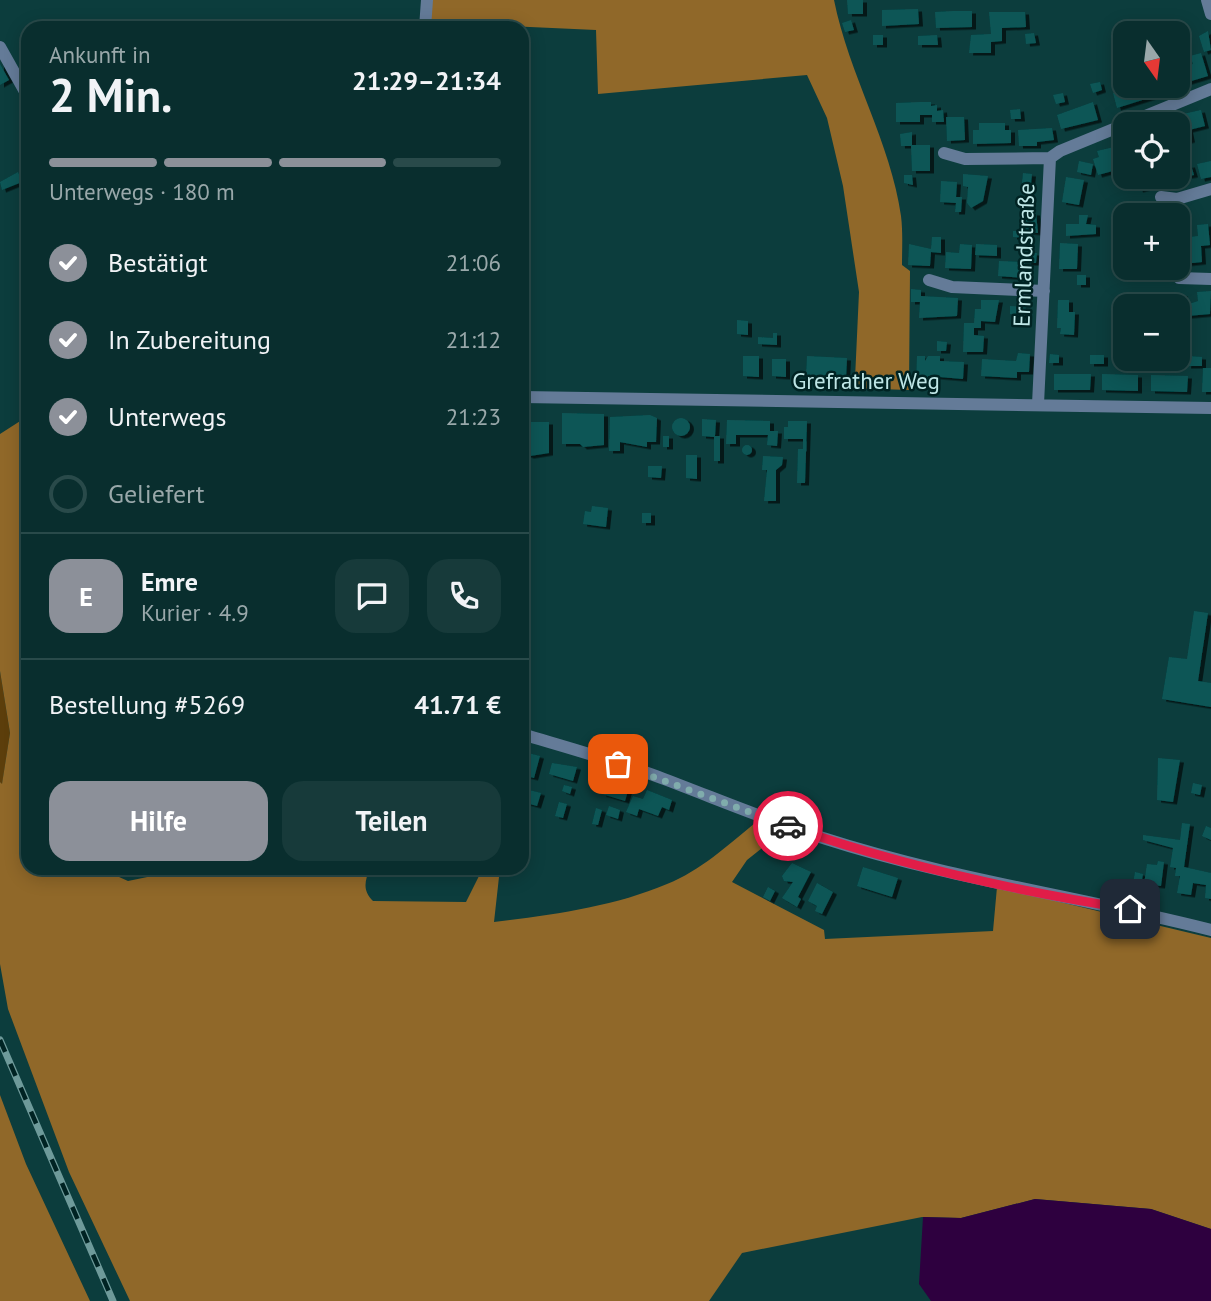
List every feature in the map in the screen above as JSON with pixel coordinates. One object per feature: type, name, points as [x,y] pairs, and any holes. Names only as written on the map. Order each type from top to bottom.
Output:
[{"type":"street","points":[[426,21],[427,0]]},
{"type":"street","points":[[1206,0],[1211,14]]},
{"type":"street","points":[[0,47],[21,84]]},
{"type":"street","name":"Ermlandstraße","points":[[1038,404],[1050,158],[1060,151],[1211,89]]},
{"type":"street","points":[[944,153],[965,159],[1050,158]]},
{"type":"street","points":[[1161,197],[1177,199],[1211,189]]},
{"type":"street","points":[[1190,278],[1211,279]]},
{"type":"street","points":[[929,280],[952,287],[1044,291]]},
{"type":"street","name":"Grefrather Weg","points":[[529,397],[1211,408]]},
{"type":"street","points":[[529,736],[662,778],[847,845],[1012,887],[1130,909],[1211,930]]},
{"type":"shaded area","points":[[424,0],[834,0],[849,55],[896,189],[902,222],[902,265],[910,271],[909,390],[847,388],[855,379],[859,292],[843,186],[827,118],[807,75],[598,94],[596,30],[529,27],[529,21],[422,21]]},
{"type":"shaded area","points":[[21,420],[21,875],[115,875],[128,881],[157,875],[368,875],[367,893],[373,901],[466,902],[480,875],[499,875],[494,922],[582,909],[646,892],[691,872],[755,823],[781,833],[747,860],[732,882],[824,930],[825,939],[993,931],[997,887],[1211,938],[1211,1229],[1151,1209],[1035,1199],[961,1218],[922,1217],[742,1253],[709,1301],[130,1301],[69,1172],[8,1009],[0,964],[0,782],[2,784],[10,733],[0,671],[0,434]]},
{"type":"shaded area","points":[[0,671],[10,733],[2,785],[0,782]]},
{"type":"shaded area","points":[[0,1095],[26,1164],[90,1301],[0,1301]]},
{"type":"shaded area","points":[[1035,1199],[1151,1209],[1211,1229],[1211,1301],[931,1301],[919,1284],[923,1217],[961,1218]]},
{"type":"building","points":[[847,0],[863,0],[863,14],[848,14]]},
{"type":"building","points":[[918,9],[919,24],[882,26],[882,10]]},
{"type":"building","points":[[972,11],[972,27],[936,28],[935,12]]},
{"type":"building","points":[[989,12],[1025,12],[1026,27],[1002,28],[1002,41],[991,42],[991,53],[969,53],[971,35],[991,34]]},
{"type":"building","points":[[851,20],[854,30],[845,32],[842,23]]},
{"type":"building","points":[[1208,31],[1211,50],[1204,52],[1199,36]]},
{"type":"building","points":[[1034,33],[1036,43],[1026,44],[1025,34]]},
{"type":"building","points":[[873,35],[883,35],[883,45],[873,45]]},
{"type":"building","points":[[937,35],[938,45],[918,45],[918,36]]},
{"type":"building","points":[[1201,53],[1208,76],[1190,81],[1190,65],[1193,64],[1190,56]]},
{"type":"building","points":[[0,64],[9,80],[0,85]]},
{"type":"building","points":[[1100,82],[1102,90],[1093,93],[1090,84]]},
{"type":"building","points":[[1063,93],[1065,102],[1056,104],[1053,95]]},
{"type":"building","points":[[1114,98],[1149,98],[1117,108]]},
{"type":"building","points":[[931,102],[931,106],[937,105],[937,111],[943,110],[944,122],[932,122],[932,115],[920,115],[920,122],[896,122],[896,103]]},
{"type":"building","points":[[1093,102],[1098,120],[1061,129],[1057,115]]},
{"type":"building","points":[[1020,109],[1021,119],[1011,119],[1010,110]]},
{"type":"building","points":[[1201,110],[1205,126],[1190,130],[1190,112]]},
{"type":"building","points":[[946,117],[964,117],[965,140],[947,141]]},
{"type":"building","points":[[979,123],[1005,123],[1005,130],[1011,130],[1011,143],[973,144],[973,130],[979,130]]},
{"type":"building","points":[[1052,128],[1054,140],[1037,142],[1037,146],[1019,146],[1018,130]]},
{"type":"building","points":[[912,132],[912,145],[930,145],[930,171],[912,171],[911,146],[901,146],[900,134]]},
{"type":"building","points":[[1113,147],[1113,171],[1098,175],[1093,159],[1099,157],[1097,151]]},
{"type":"building","points":[[1079,161],[1093,164],[1091,175],[1077,172]]},
{"type":"building","points":[[1211,161],[1211,177],[1201,179],[1197,164]]},
{"type":"building","points":[[18,172],[21,180],[21,182],[2,190],[0,182]]},
{"type":"building","points":[[1023,173],[1032,174],[1031,184],[1022,183]]},
{"type":"building","points":[[963,174],[988,176],[983,201],[971,208],[967,203],[968,187],[963,186]]},
{"type":"building","points":[[904,175],[912,175],[913,185],[904,183]]},
{"type":"building","points":[[1066,177],[1084,180],[1079,205],[1062,202]]},
{"type":"building","points":[[941,181],[957,182],[956,197],[962,197],[961,212],[955,212],[956,203],[940,202]]},
{"type":"building","points":[[1021,212],[1036,213],[1038,233],[1029,232],[1029,238],[1013,237],[1013,231],[1019,231]]},
{"type":"building","points":[[1079,215],[1088,215],[1086,224],[1096,225],[1096,234],[1066,236],[1066,224],[1079,224]]},
{"type":"building","points":[[1208,224],[1210,245],[1201,246],[1202,262],[1190,263],[1190,237],[1198,236],[1197,225]]},
{"type":"building","points":[[932,237],[941,237],[941,253],[931,252],[930,266],[908,265],[909,244],[931,249]]},
{"type":"building","points":[[1060,243],[1078,244],[1077,269],[1059,269]]},
{"type":"building","points":[[960,244],[972,245],[971,269],[945,268],[946,252],[959,253]]},
{"type":"building","points":[[976,244],[997,245],[997,256],[975,255]]},
{"type":"building","points":[[1028,253],[1037,253],[1036,263],[1027,263]]},
{"type":"building","points":[[999,261],[1025,262],[1024,278],[998,276]]},
{"type":"building","points":[[1077,275],[1086,275],[1086,285],[1077,285]]},
{"type":"building","points":[[911,289],[921,290],[921,296],[958,298],[957,316],[919,318],[920,302],[911,302]]},
{"type":"building","points":[[1211,291],[1210,314],[1190,316],[1190,303],[1198,301],[1197,292]]},
{"type":"building","points":[[981,300],[999,300],[995,322],[981,321],[981,328],[974,328],[974,335],[984,336],[983,352],[963,352],[964,323],[974,323],[975,309],[981,309]]},
{"type":"building","points":[[1058,300],[1069,300],[1069,312],[1075,312],[1074,335],[1060,334],[1061,328],[1057,328]]},
{"type":"building","points":[[1010,306],[1026,307],[1025,316],[1010,314]]},
{"type":"building","points":[[737,320],[748,321],[748,335],[737,334]]},
{"type":"building","points":[[773,333],[777,333],[777,345],[758,344],[758,337],[773,338]]},
{"type":"building","points":[[937,341],[947,342],[946,351],[937,351]]},
{"type":"building","points":[[1018,353],[1030,354],[1029,372],[1017,372],[1017,378],[981,376],[982,359],[1016,361]]},
{"type":"building","points":[[1050,354],[1059,355],[1059,363],[1049,363]]},
{"type":"building","points":[[1090,355],[1104,355],[1104,364],[1090,364]]},
{"type":"building","points":[[743,356],[759,356],[759,377],[743,376]]},
{"type":"building","points":[[807,356],[847,358],[846,379],[806,377]]},
{"type":"building","points":[[917,356],[925,356],[925,361],[928,356],[940,356],[940,361],[964,362],[963,379],[928,376],[928,382],[916,382]]},
{"type":"building","points":[[1190,356],[1202,357],[1202,366],[1190,366]]},
{"type":"building","points":[[772,359],[786,359],[786,377],[772,376]]},
{"type":"building","points":[[1203,368],[1211,368],[1211,392],[1202,392]]},
{"type":"building","points":[[1054,374],[1091,374],[1090,390],[1054,390]]},
{"type":"building","points":[[1102,374],[1138,375],[1138,391],[1102,390]]},
{"type":"building","points":[[1151,375],[1188,376],[1187,392],[1151,391]]},
{"type":"building","points":[[562,413],[604,414],[604,445],[583,447],[580,444],[562,444]]},
{"type":"building","points":[[650,415],[657,418],[656,442],[647,442],[647,447],[620,442],[620,451],[609,451],[610,417]]},
{"type":"building","points":[[681,418],[687,421],[690,427],[687,433],[681,436],[675,433],[672,427],[675,421]]},
{"type":"building","points":[[702,419],[716,420],[715,436],[720,436],[720,461],[714,461],[714,437],[702,436]]},
{"type":"building","points":[[727,420],[770,421],[770,431],[778,431],[777,446],[767,445],[768,435],[736,435],[736,444],[726,444]]},
{"type":"building","points":[[788,421],[807,421],[805,483],[797,483],[798,449],[803,449],[803,439],[784,439],[784,427],[788,427]]},
{"type":"building","points":[[529,422],[549,422],[549,453],[530,456]]},
{"type":"building","points":[[663,436],[669,436],[669,447],[663,447]]},
{"type":"building","points":[[747,445],[751,446],[751,454],[747,455],[743,454],[742,450],[743,446]]},
{"type":"building","points":[[686,455],[697,455],[697,479],[686,478]]},
{"type":"building","points":[[763,456],[783,457],[782,465],[776,470],[776,501],[764,501],[767,470],[762,470]]},
{"type":"building","points":[[648,466],[662,466],[661,478],[648,477]]},
{"type":"building","points":[[592,506],[608,508],[606,527],[583,524],[585,511],[591,512]]},
{"type":"building","points":[[642,513],[651,513],[651,523],[642,523]]},
{"type":"building","points":[[1194,611],[1208,613],[1198,681],[1211,683],[1211,707],[1162,699],[1169,657],[1187,659]]},
{"type":"building","points":[[529,753],[540,756],[534,778],[529,777]]},
{"type":"building","points":[[1158,758],[1180,760],[1173,802],[1157,800]]},
{"type":"building","points":[[552,763],[577,767],[573,781],[549,774]]},
{"type":"building","points":[[607,777],[615,779],[614,782],[630,784],[625,801],[602,794]]},
{"type":"building","points":[[1193,783],[1202,785],[1200,795],[1191,793]]},
{"type":"building","points":[[564,785],[572,787],[570,794],[562,791]]},
{"type":"building","points":[[529,790],[541,793],[537,806],[529,804]]},
{"type":"building","points":[[647,790],[672,800],[669,810],[662,807],[658,816],[639,809],[637,816],[626,812],[633,796],[643,799]]},
{"type":"building","points":[[559,802],[567,804],[563,818],[555,816]]},
{"type":"building","points":[[609,806],[620,810],[618,819],[606,815]]},
{"type":"building","points":[[596,808],[602,810],[598,825],[592,824]]},
{"type":"building","points":[[1182,823],[1190,824],[1184,867],[1211,873],[1211,899],[1205,898],[1206,885],[1193,883],[1191,895],[1177,893],[1180,876],[1175,876],[1176,868],[1170,867],[1173,848],[1143,840],[1143,835],[1180,840]]},
{"type":"building","points":[[1206,826],[1211,828],[1211,840],[1202,836]]},
{"type":"building","points":[[1158,861],[1164,862],[1161,886],[1144,884],[1147,864],[1157,865]]},
{"type":"building","points":[[792,863],[811,872],[798,897],[801,899],[797,907],[782,898],[793,882],[784,881],[782,876]]},
{"type":"building","points":[[863,867],[898,878],[892,897],[857,886]]},
{"type":"building","points":[[1135,872],[1143,874],[1140,892],[1132,890]]},
{"type":"building","points":[[817,883],[833,892],[822,914],[815,911],[817,906],[808,901]]},
{"type":"building","points":[[768,887],[775,891],[770,901],[763,897]]},
{"type":"railway","points":[[0,1040],[113,1301]]},
{"type":"way so far","points":[[618,764],[788,826]]},
{"type":"route","points":[[788,826],[847,845],[1012,887],[1130,909]]}]
